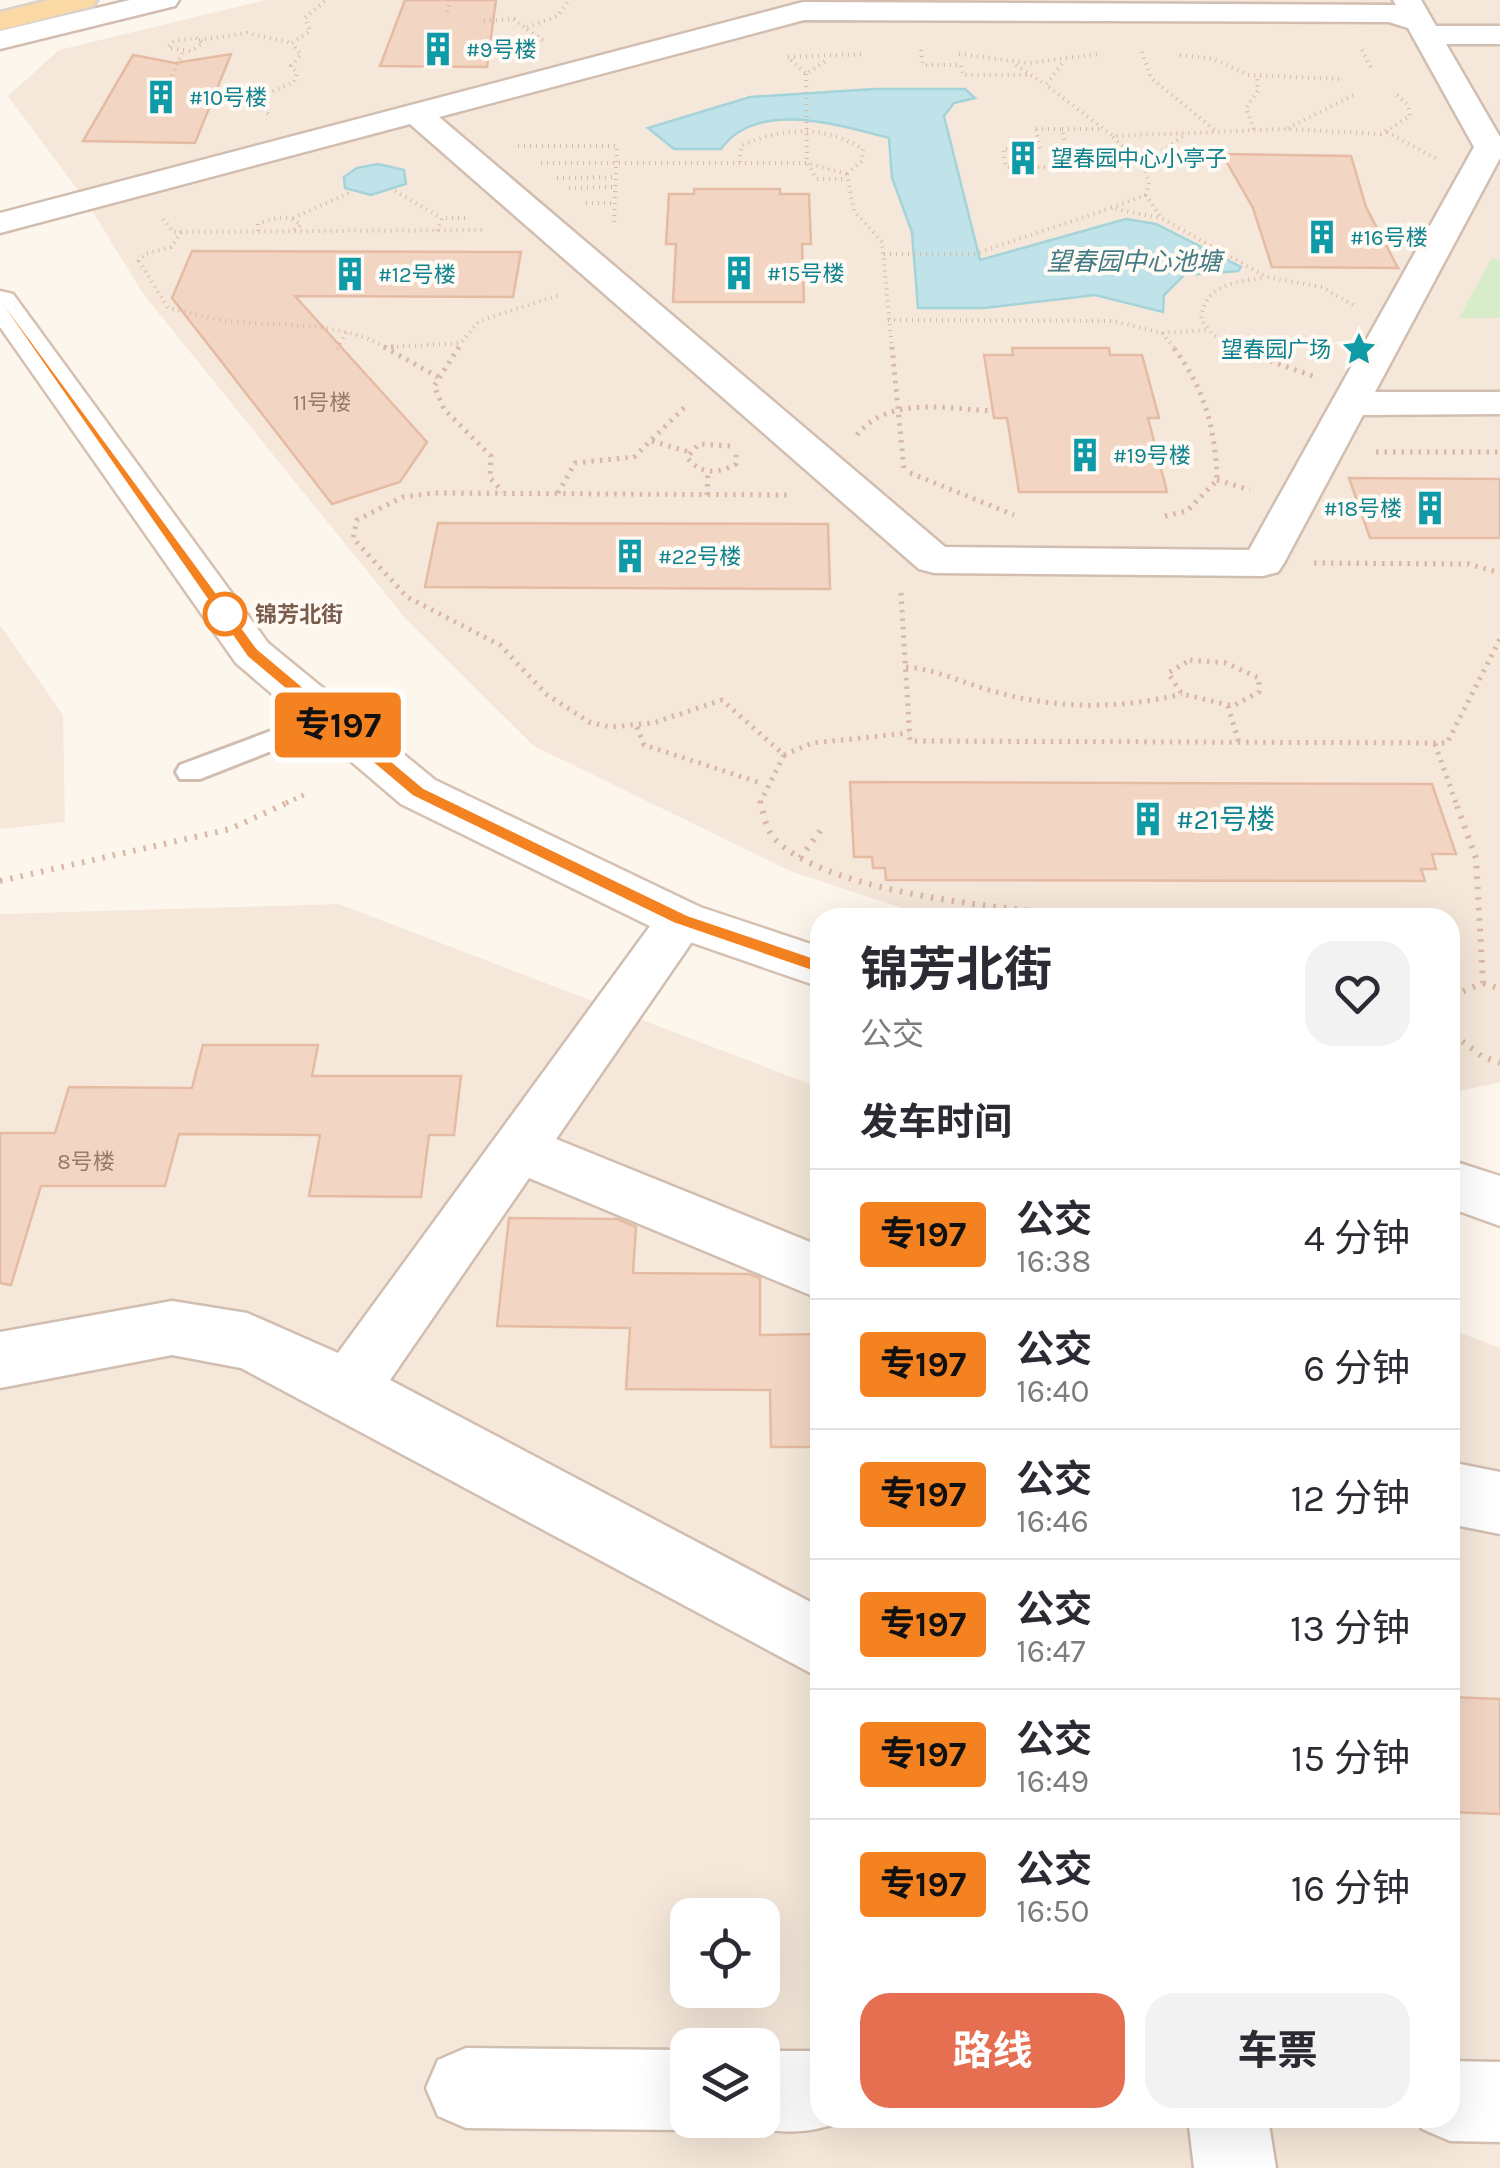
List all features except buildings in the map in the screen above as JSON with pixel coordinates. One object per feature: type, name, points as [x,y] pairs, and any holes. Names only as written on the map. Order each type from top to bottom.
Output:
[{"type":"main road","points":[[0,21],[84,0]]},
{"type":"street","points":[[0,40],[165,0]]},
{"type":"street","points":[[447,140],[817,6],[1409,17],[1500,35]]},
{"type":"street","points":[[1343,31],[1409,17]]},
{"type":"street","points":[[447,140],[934,560],[1263,563],[1490,148],[1409,17]]},
{"type":"street","points":[[0,224],[302,144],[447,140],[578,100]]},
{"type":"street","points":[[0,302],[252,653],[418,792],[682,920],[810,964]]},
{"type":"street","points":[[1350,404],[1500,404]]},
{"type":"street","points":[[347,1390],[682,920]]},
{"type":"street","points":[[518,1148],[810,1269]]},
{"type":"street","points":[[1460,1187],[1500,1201]]},
{"type":"street","points":[[0,1360],[172,1328],[246,1341],[347,1390],[810,1639]]},
{"type":"street","points":[[1460,1495],[1500,1503]]},
{"type":"street","points":[[466,2088],[670,2090]]},
{"type":"street","points":[[780,2091],[810,2092]]},
{"type":"street","points":[[1460,2101],[1500,2102]]},
{"type":"street","points":[[1229,2128],[1235,2168]]},
{"type":"lane","points":[[190,772],[330,718]]},
{"type":"path","points":[[292,43],[310,32],[305,18],[326,0]]},
{"type":"path","points":[[447,12],[450,0]]},
{"type":"path","points":[[484,21],[514,19],[525,28]]},
{"type":"path","points":[[199,40],[200,48],[183,52],[168,46],[179,39],[248,33],[292,43],[300,54],[300,61],[291,66],[297,73],[294,82],[253,100]]},
{"type":"path","points":[[920,47],[923,65],[961,65],[962,75],[1030,74]]},
{"type":"path","points":[[1131,50],[1160,53]]},
{"type":"path","points":[[1142,51],[1151,78],[1216,131]]},
{"type":"path","points":[[169,81],[183,52]]},
{"type":"path","points":[[958,54],[1015,65],[1062,64],[1102,53]]},
{"type":"path","points":[[1178,55],[1214,59],[1257,76],[1340,80]]},
{"type":"path","points":[[740,162],[742,146],[754,139],[807,131],[854,142],[863,149],[862,161],[847,176],[817,178],[808,163],[807,131],[806,74],[790,59]]},
{"type":"path","points":[[806,74],[829,59]]},
{"type":"path","points":[[1046,84],[1062,64]]},
{"type":"path","points":[[1015,65],[1046,84],[1144,166],[1149,181],[1146,194],[1161,218]]},
{"type":"path","points":[[1254,130],[1246,108],[1258,91],[1257,76]]},
{"type":"path","points":[[206,90],[240,89],[302,144]]},
{"type":"path","points":[[1287,129],[1354,96]]},
{"type":"path","points":[[1386,131],[1410,116],[1408,105],[1397,96]]},
{"type":"path","points":[[1062,129],[1070,168],[1006,167],[1004,150],[1040,150],[1036,129],[1062,129],[1103,129]]},
{"type":"path","points":[[1112,136],[1287,129],[1386,131],[1473,179]]},
{"type":"path","points":[[1144,166],[1184,135]]},
{"type":"path","points":[[447,140],[616,162],[808,163],[847,176]]},
{"type":"path","points":[[447,140],[617,146],[614,237]]},
{"type":"path","points":[[847,176],[854,211],[882,242],[904,470]]},
{"type":"path","points":[[136,188],[174,232],[552,230]]},
{"type":"path","points":[[395,191],[442,218],[468,217],[473,222],[469,230]]},
{"type":"path","points":[[258,231],[258,224],[270,218],[292,218],[352,192]]},
{"type":"path","points":[[884,254],[974,254],[1146,194]]},
{"type":"path","points":[[1111,208],[1161,218],[1267,278]]},
{"type":"path","points":[[291,231],[301,225],[292,218]]},
{"type":"path","points":[[437,231],[442,218]]},
{"type":"path","points":[[181,232],[172,247],[146,254],[139,261],[168,308],[234,322],[347,331],[390,348],[438,377]]},
{"type":"path","points":[[1207,330],[1201,309],[1214,291],[1267,278],[1298,280],[1342,296],[1385,339]]},
{"type":"path","points":[[504,494],[490,478],[491,456],[444,409],[434,386],[438,377],[479,321],[545,298],[613,283]]},
{"type":"path","points":[[888,320],[1114,321],[1162,333],[1207,330],[1248,356],[1297,364],[1350,404]]},
{"type":"path","points":[[337,349],[347,331]]},
{"type":"path","points":[[1157,518],[1187,511],[1217,480],[1216,429],[1206,398],[1192,370],[1162,333]]},
{"type":"path","points":[[390,348],[461,344]]},
{"type":"path","points":[[557,494],[575,463],[634,457],[680,409],[736,389]]},
{"type":"path","points":[[857,447],[863,422],[898,410],[993,410]]},
{"type":"path","points":[[652,441],[689,452]]},
{"type":"path","points":[[715,442],[736,450],[739,459],[731,468],[708,472],[693,467],[689,452],[699,444],[715,442]]},
{"type":"path","points":[[1323,452],[1500,452]]},
{"type":"path","points":[[894,468],[1018,517]]},
{"type":"path","points":[[706,495],[708,472]]},
{"type":"path","points":[[784,755],[722,700],[621,730],[578,719],[549,698],[494,640],[428,612],[389,581],[353,538],[357,520],[376,507],[403,497],[859,496]]},
{"type":"path","points":[[896,527],[910,742],[1446,743],[1500,639]]},
{"type":"path","points":[[1263,563],[1469,564],[1500,574]]},
{"type":"path","points":[[905,667],[926,667],[1022,700],[1113,706],[1182,694],[1228,706],[1255,698],[1259,678],[1231,664],[1190,660],[1168,673],[1182,694]]},
{"type":"path","points":[[1228,706],[1238,742]]},
{"type":"path","points":[[637,727],[644,745],[761,784]]},
{"type":"path","points":[[910,733],[812,742],[784,755],[756,796],[762,824],[784,850],[858,880],[922,894],[1026,908]]},
{"type":"path","points":[[1435,744],[1476,858],[1483,984]]},
{"type":"path","points":[[0,880],[31,877],[230,829],[308,794]]},
{"type":"path","points":[[800,858],[824,826]]},
{"type":"path","points":[[1460,993],[1483,984],[1500,989]]},
{"type":"path","points":[[1460,1041],[1483,1057],[1500,1063]]},
{"type":"shaded area","points":[[265,0],[1500,0],[1500,1082],[1460,1091],[1460,908],[902,908],[790,871],[534,746],[405,618],[144,295],[86,201],[8,96],[59,50]]},
{"type":"shaded area","points":[[0,625],[63,715],[65,822],[0,829]]},
{"type":"shaded area","points":[[339,904],[810,1084],[810,2128],[1460,2128],[1460,1333],[1500,1348],[1500,2168],[0,2168],[0,914]]},
{"type":"green space","points":[[1491,259],[1500,259],[1500,318],[1459,318]]},
{"type":"water","name":"望春园中心池塘","points":[[875,89],[965,89],[975,98],[954,103],[944,116],[980,260],[1126,219],[1156,224],[1241,267],[1238,271],[1184,275],[1164,295],[1163,312],[1095,295],[984,308],[918,308],[912,232],[892,178],[889,138],[823,123],[776,120],[755,124],[736,134],[721,149],[674,149],[648,128],[750,97]]},
{"type":"water","points":[[378,164],[404,170],[406,184],[371,195],[345,188],[344,177],[357,168]]},
{"type":"bus line","name":"专197","points":[[0,302],[252,653],[418,792],[682,920],[810,964]]},
{"type":"place","name":"#9号楼","points":[[438,49]]},
{"type":"place","name":"#10号楼","points":[[161,97]]},
{"type":"place","name":"望春园中心小亭子","points":[[1023,158]]},
{"type":"place","name":"#16号楼","points":[[1322,237]]},
{"type":"place","name":"#15号楼","points":[[739,273]]},
{"type":"place","name":"#12号楼","points":[[350,274]]},
{"type":"place","name":"望春园广场","points":[[1359,349]]},
{"type":"place","name":"#19号楼","points":[[1085,455]]},
{"type":"place","name":"#18号楼","points":[[1430,508]]},
{"type":"place","name":"#22号楼","points":[[630,556]]},
{"type":"place","name":"锦芳北街","points":[[225,614]]},
{"type":"place","name":"#21号楼","points":[[1148,819]]}]
